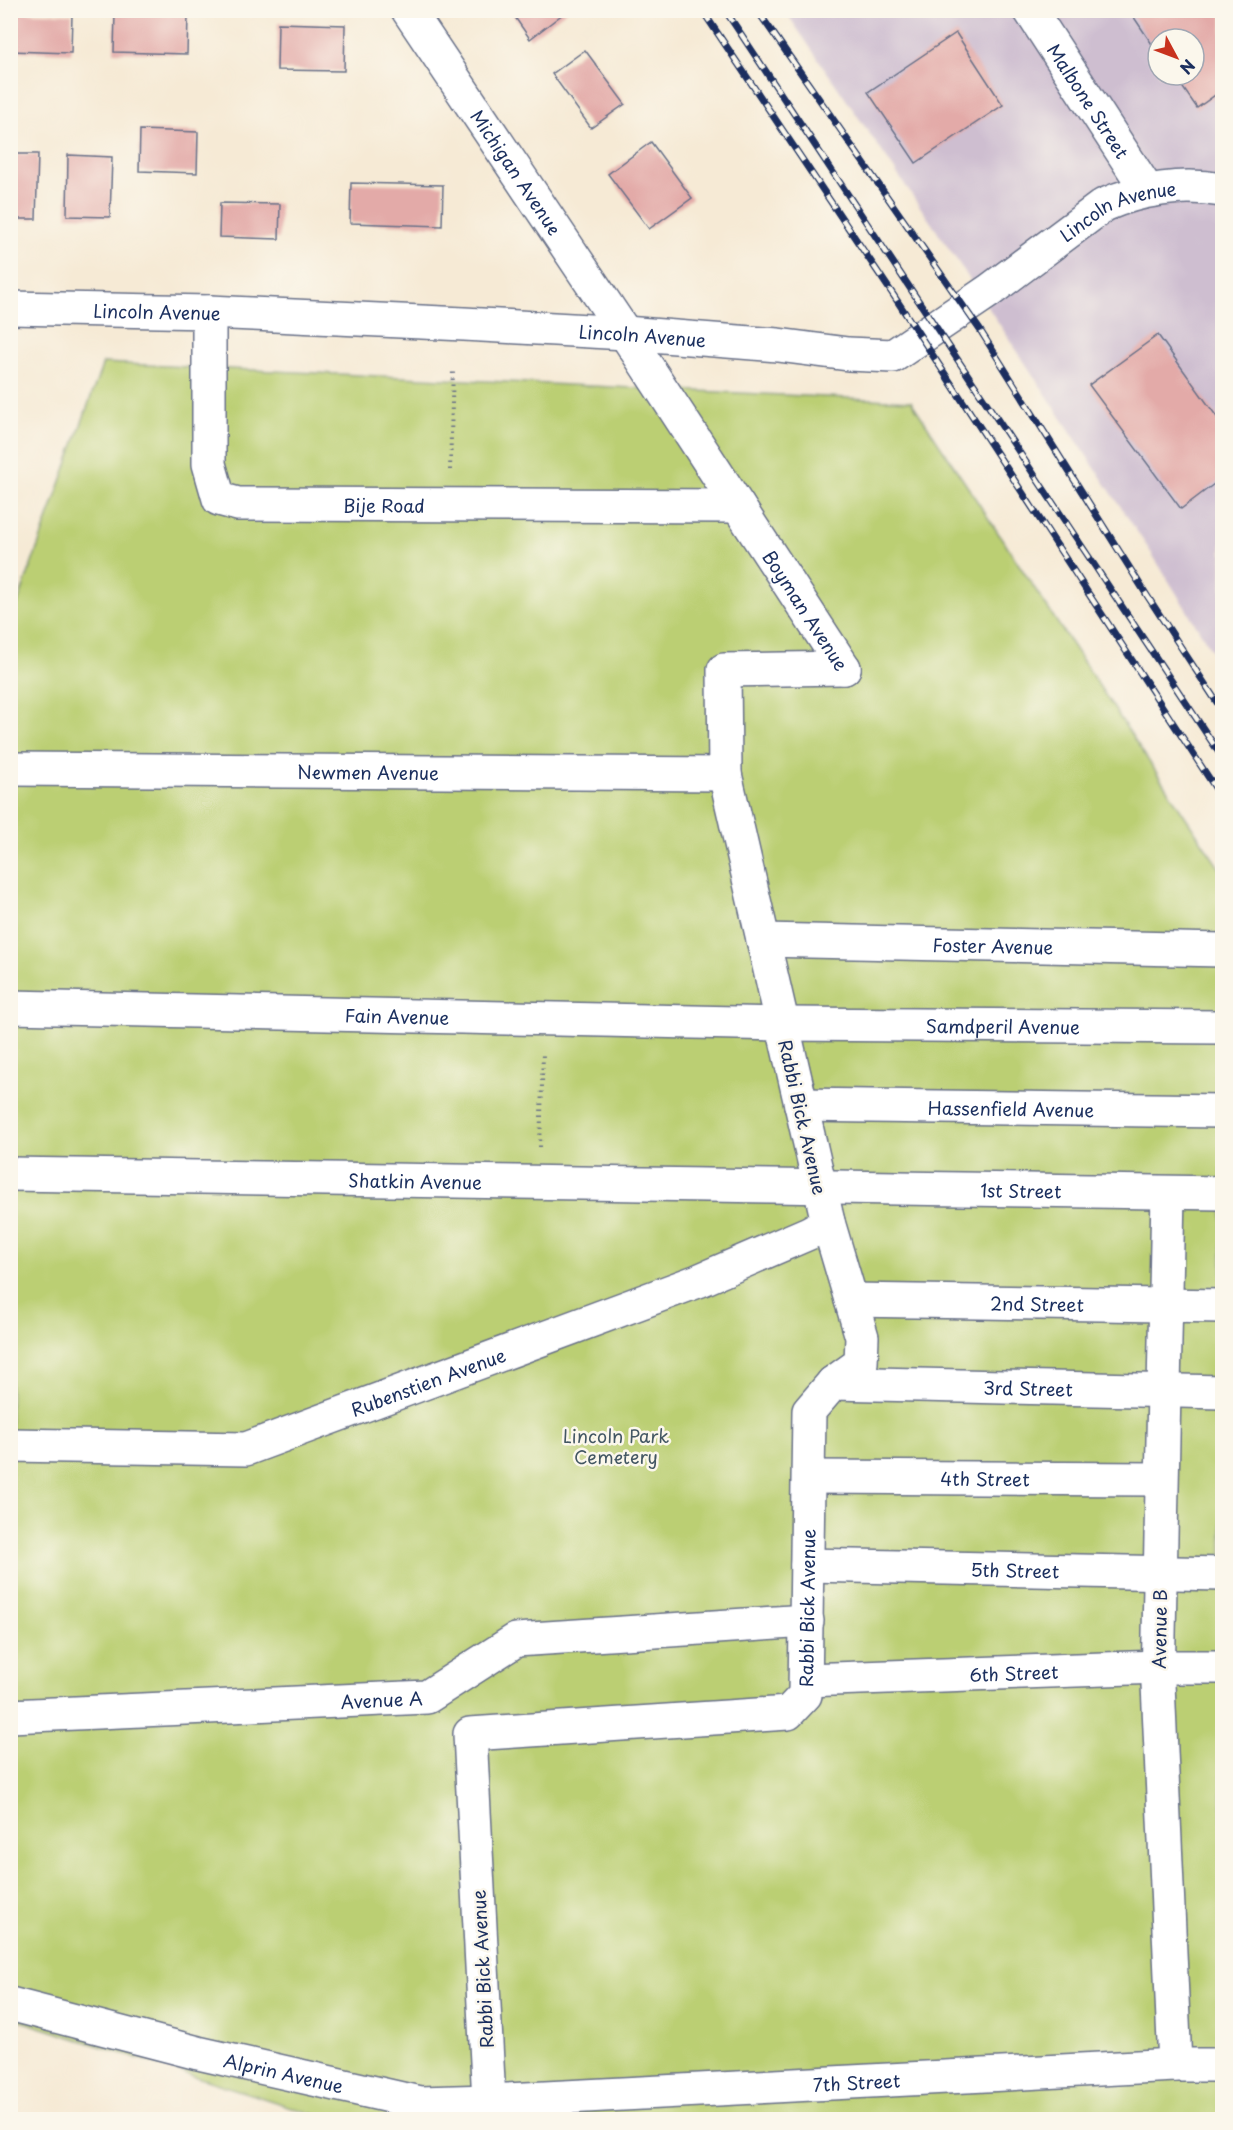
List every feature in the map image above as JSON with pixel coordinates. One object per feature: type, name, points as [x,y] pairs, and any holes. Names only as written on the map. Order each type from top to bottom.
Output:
[{"type":"street","name":"Michigan Avenue","points":[[408,10],[625,333]]},
{"type":"street","name":"Malbone Street","points":[[1030,10],[1147,190]]},
{"type":"street","name":"Lincoln Avenue","points":[[10,308],[209,312],[465,324],[625,333],[778,345],[848,354],[893,356],[989,291],[1104,206],[1120,198],[1147,190],[1205,187],[1222,190]]},
{"type":"street","name":"Bije Road","points":[[209,312],[209,464],[219,499],[238,504],[738,506]]},
{"type":"street","name":"Boyman Avenue","points":[[625,333],[844,668],[724,670],[725,774],[782,1024]]},
{"type":"street","name":"Newmen Avenue","points":[[10,768],[725,774]]},
{"type":"street","name":"Foster Avenue","points":[[763,940],[1222,950]]},
{"type":"street","name":"Fain Avenue","points":[[10,1008],[782,1024]]},
{"type":"street","name":"Samdperil Avenue","points":[[782,1024],[1222,1027]]},
{"type":"street","name":"Rabbi Bick Avenue","points":[[489,2101],[470,1734],[788,1713],[805,1695],[809,1411],[833,1383],[861,1363],[862,1337],[828,1222],[782,1024]]},
{"type":"street","name":"Hassenfield Avenue","points":[[801,1105],[1222,1111]]},
{"type":"street","name":"Shatkin Avenue","points":[[10,1174],[819,1186]]},
{"type":"street","name":"1st Street","points":[[819,1186],[1222,1193]]},
{"type":"street","name":"Avenue B","points":[[1168,1193],[1167,1305],[1162,1391],[1158,1667],[1175,2065]]},
{"type":"street","name":"Rubenstien Avenue","points":[[10,1446],[246,1449],[698,1281],[809,1233],[828,1222]]},
{"type":"street","name":"2nd Street","points":[[850,1300],[1222,1306]]},
{"type":"street","name":"3rd Street","points":[[833,1383],[1222,1392]]},
{"type":"street","name":"4th Street","points":[[809,1477],[1161,1479]]},
{"type":"street","name":"5th Street","points":[[807,1565],[1222,1574]]},
{"type":"street","name":"Avenue A","points":[[10,1716],[427,1697],[516,1640],[807,1622]]},
{"type":"street","name":"6th Street","points":[[806,1680],[1158,1667],[1222,1667]]},
{"type":"street","name":"Alprin Avenue","points":[[10,2004],[198,2053],[420,2103],[489,2101],[558,2120]]},
{"type":"street","name":"7th Street","points":[[489,2101],[1175,2065],[1222,2065]]},
{"type":"path","points":[[448,504],[453,369]]},
{"type":"path","points":[[538,1183],[544,1019]]},
{"type":"shaded area","points":[[785,11],[1222,11],[1222,667],[1152,554],[954,256]]},
{"type":"green space","name":"Lincoln Park Cemetery","points":[[103,363],[911,401],[1222,872],[1222,2119],[329,2119],[11,2018],[10,625]]},
{"type":"building","points":[[510,10],[568,10],[530,39]]},
{"type":"building","points":[[1129,10],[1222,10],[1222,90],[1197,108],[1182,87],[1206,87],[1206,27],[1146,27],[1146,35]]},
{"type":"building","points":[[10,12],[72,14],[71,53],[10,51]]},
{"type":"building","points":[[115,13],[188,15],[187,54],[114,52]]},
{"type":"building","points":[[278,23],[345,25],[344,71],[277,70]]},
{"type":"building","points":[[956,33],[1003,105],[916,163],[868,92]]},
{"type":"building","points":[[585,50],[625,104],[591,128],[552,74]]},
{"type":"building","points":[[140,130],[198,132],[197,173],[139,171]]},
{"type":"building","points":[[651,142],[692,198],[649,229],[608,174]]},
{"type":"building","points":[[10,154],[38,154],[36,219],[10,219]]},
{"type":"building","points":[[68,155],[112,157],[110,217],[67,216]]},
{"type":"building","points":[[351,183],[443,185],[442,226],[350,223]]},
{"type":"building","points":[[220,203],[280,204],[279,239],[219,237]]},
{"type":"building","points":[[1158,335],[1222,424],[1222,478],[1181,509],[1089,385]]},
{"type":"railway","points":[[702,10],[894,296],[1222,798]]},
{"type":"railway","points":[[725,10],[1222,757]]},
{"type":"railway","points":[[757,10],[980,330],[1222,710]]}]
